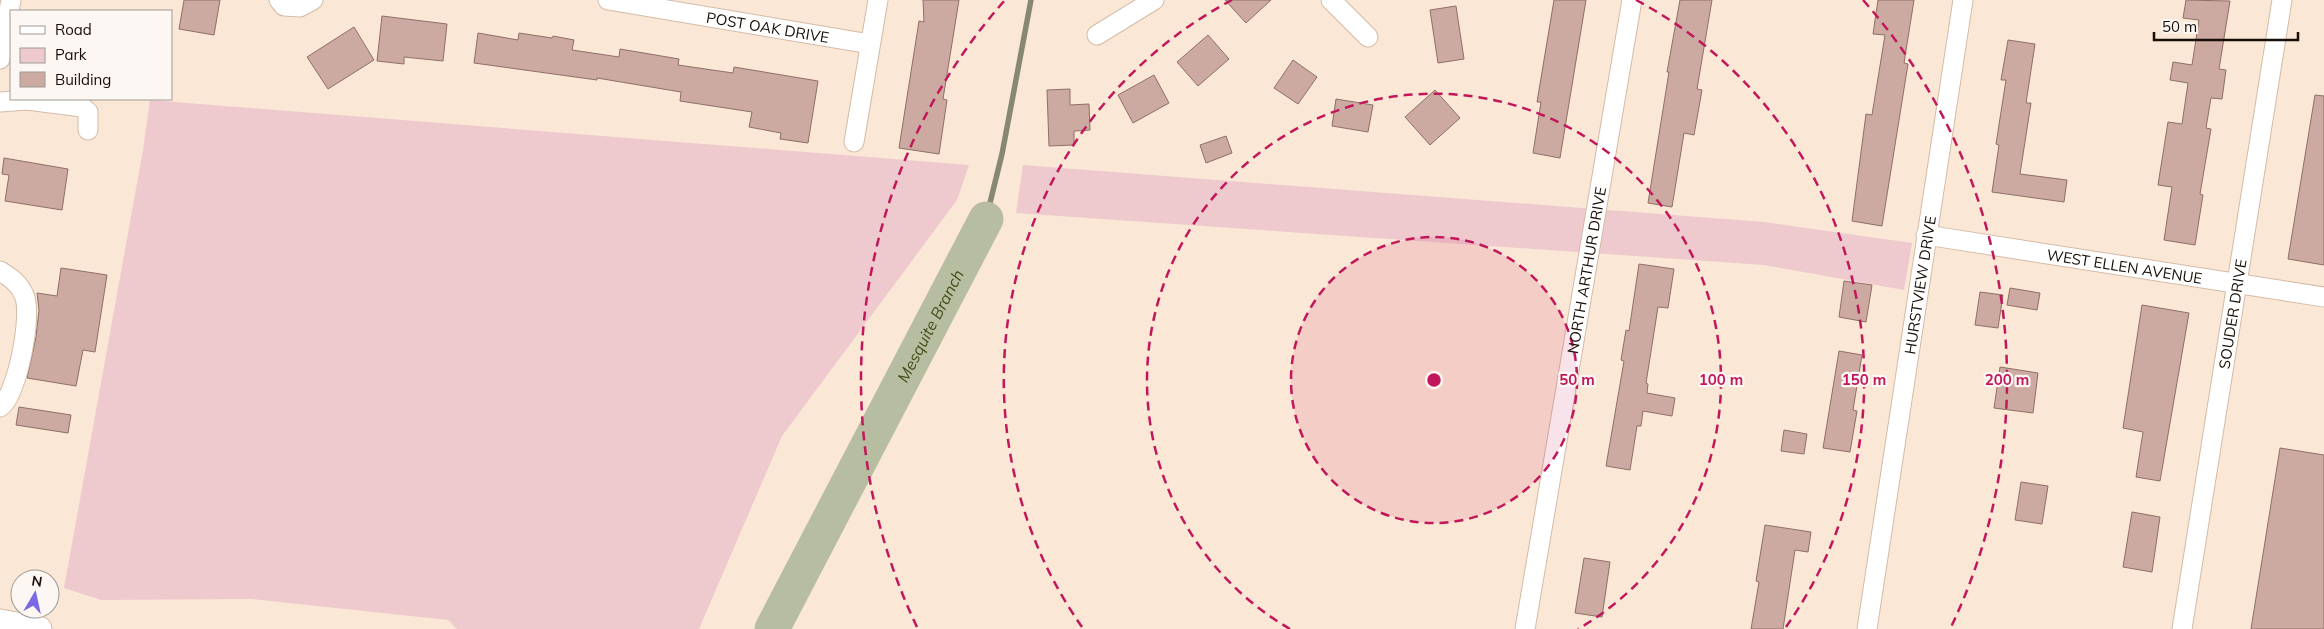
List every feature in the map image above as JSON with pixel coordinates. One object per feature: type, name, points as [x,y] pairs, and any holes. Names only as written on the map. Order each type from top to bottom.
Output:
[{"type":"main road","points":[[0,622],[39,629]]},
{"type":"street","points":[[0,59],[11,0]]},
{"type":"street","points":[[279,0],[284,6],[300,7],[313,0]]},
{"type":"street","name":"POST OAK DRIVE","points":[[608,0],[870,44]]},
{"type":"street","points":[[854,142],[878,0]]},
{"type":"street","points":[[1097,35],[1154,0]]},
{"type":"street","points":[[1331,0],[1368,37]]},
{"type":"street","name":"NORTH ARTHUR DRIVE","points":[[1525,629],[1632,0]]},
{"type":"street","name":"HURSTVIEW DRIVE","points":[[1867,629],[1963,0]]},
{"type":"street","name":"SOUDER DRIVE","points":[[2182,629],[2282,0]]},
{"type":"street","points":[[0,102],[27,100],[82,107],[88,112],[88,130]]},
{"type":"street","name":"WEST ELLEN AVENUE","points":[[1926,235],[2324,297]]},
{"type":"street","points":[[0,271],[16,281],[25,297],[26,333],[16,379],[6,404],[0,407]]},
{"type":"green space","points":[[150,100],[969,165],[957,200],[782,436],[699,629],[457,629],[448,620],[252,599],[101,600],[64,588],[143,150]]},
{"type":"green space","points":[[1023,165],[1764,222],[1912,243],[1904,290],[1764,265],[1016,213]]},
{"type":"building","points":[[184,0],[220,0],[214,35],[179,29]]},
{"type":"building","points":[[923,0],[959,0],[943,99],[947,100],[939,154],[899,148],[919,21],[924,22]]},
{"type":"building","points":[[1225,0],[1271,0],[1246,23]]},
{"type":"building","points":[[1554,0],[1586,0],[1560,158],[1533,153],[1541,102],[1537,102]]},
{"type":"building","points":[[1680,0],[1712,0],[1697,89],[1702,90],[1694,135],[1684,133],[1672,207],[1648,203],[1669,72],[1667,72]]},
{"type":"building","points":[[1878,0],[1914,0],[1904,63],[1908,64],[1882,226],[1852,221],[1866,114],[1872,115],[1885,35],[1873,34]]},
{"type":"building","points":[[2186,0],[2230,1],[2219,69],[2226,70],[2222,99],[2211,98],[2206,128],[2211,129],[2200,194],[2203,195],[2195,245],[2164,240],[2172,187],[2158,185],[2168,122],[2182,124],[2188,83],[2170,80],[2173,62],[2192,65],[2199,20],[2183,18]]},
{"type":"building","points":[[1456,6],[1464,59],[1438,63],[1430,10]]},
{"type":"building","points":[[382,16],[447,24],[443,61],[404,57],[404,64],[377,61]]},
{"type":"building","points":[[354,27],[374,60],[328,89],[307,57]]},
{"type":"building","points":[[478,33],[518,40],[519,33],[552,38],[553,36],[574,40],[572,50],[619,57],[620,49],[679,59],[678,65],[733,73],[734,67],[818,81],[808,143],[780,139],[781,133],[749,127],[752,112],[680,101],[681,92],[597,78],[597,80],[474,63]]},
{"type":"building","points":[[1208,35],[1229,59],[1198,86],[1177,62]]},
{"type":"building","points":[[2008,40],[2035,44],[2026,103],[2031,103],[2020,174],[2067,180],[2064,202],[1992,192],[1999,145],[1996,144],[2006,80],[2001,80]]},
{"type":"building","points":[[1293,60],[1317,77],[1298,104],[1274,88]]},
{"type":"building","points":[[1154,75],[1169,103],[1133,123],[1118,95]]},
{"type":"building","points":[[1070,89],[1070,105],[1089,104],[1090,130],[1074,131],[1074,145],[1049,146],[1047,90]]},
{"type":"building","points":[[1435,90],[1460,118],[1430,145],[1405,117]]},
{"type":"building","points":[[2315,95],[2324,96],[2324,265],[2288,259]]},
{"type":"building","points":[[1336,99],[1373,105],[1368,132],[1332,126]]},
{"type":"building","points":[[1226,136],[1232,153],[1206,163],[1200,145]]},
{"type":"building","points":[[4,158],[68,169],[62,210],[5,201],[9,175],[2,174]]},
{"type":"building","points":[[1639,264],[1674,269],[1668,308],[1658,307],[1646,383],[1648,384],[1647,393],[1675,398],[1672,416],[1643,411],[1641,426],[1637,426],[1630,470],[1606,466],[1624,361],[1621,360],[1626,330],[1629,331]]},
{"type":"building","points":[[61,268],[107,275],[95,352],[83,350],[76,386],[27,378],[36,337],[39,310],[37,293],[57,296]]},
{"type":"building","points":[[1844,281],[1872,285],[1866,322],[1839,317]]},
{"type":"building","points":[[2010,288],[2040,293],[2037,310],[2007,305]]},
{"type":"building","points":[[1980,292],[2003,295],[1998,328],[1975,325]]},
{"type":"building","points":[[2142,305],[2189,313],[2160,481],[2136,477],[2143,432],[2123,428]]},
{"type":"building","points":[[1839,351],[1862,355],[1853,410],[1857,411],[1850,452],[1823,448]]},
{"type":"building","points":[[2000,367],[2038,373],[2033,413],[1994,408]]},
{"type":"building","points":[[19,407],[71,415],[68,433],[16,425]]},
{"type":"building","points":[[1784,430],[1807,434],[1804,454],[1781,451]]},
{"type":"building","points":[[2280,448],[2324,455],[2324,629],[2251,629]]},
{"type":"building","points":[[2021,482],[2048,486],[2042,524],[2015,520]]},
{"type":"building","points":[[2132,512],[2160,517],[2152,572],[2123,567]]},
{"type":"building","points":[[1765,525],[1811,532],[1808,552],[1795,550],[1783,629],[1751,629],[1759,582],[1756,581]]},
{"type":"building","points":[[1584,558],[1610,562],[1602,617],[1575,613]]},
{"type":"waterway","name":"Mesquite Branch","points":[[986,219],[1002,154],[1031,0]]},
{"type":"waterway","name":"Mesquite Branch","points":[[772,629],[986,219]]}]
